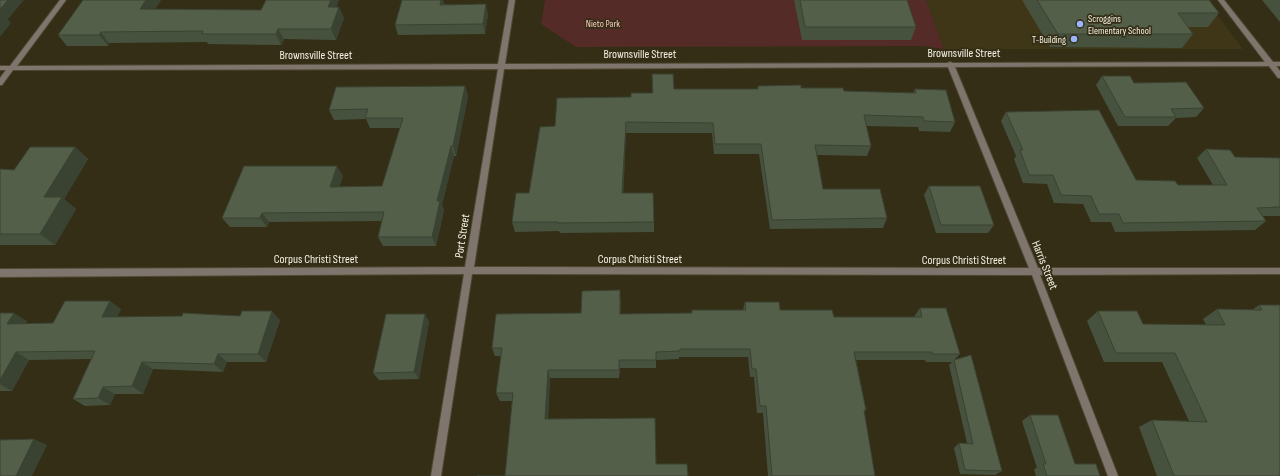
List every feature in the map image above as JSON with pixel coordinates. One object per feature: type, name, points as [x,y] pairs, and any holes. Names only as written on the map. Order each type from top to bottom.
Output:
[{"type":"street","points":[[0,83],[63,0]]},
{"type":"street","name":"Port Street","points":[[436,476],[512,0]]},
{"type":"street","points":[[1221,0],[1280,76]]},
{"type":"street","name":"Harris Street","points":[[950,64],[1035,272],[1113,476]]},
{"type":"street","name":"Brownsville Street","points":[[0,68],[501,65],[1280,64]]},
{"type":"street","name":"Corpus Christi Street","points":[[0,273],[468,270],[1035,272],[1280,271]]},
{"type":"shaded area","name":"Scroggins Elementary School","points":[[926,0],[1206,0],[1243,49],[944,49]]},
{"type":"green space","name":"Nieto Park","points":[[545,0],[926,0],[944,49],[922,46],[576,47],[541,24]]},
{"type":"building","points":[[0,0],[8,0],[0,9]]},
{"type":"building","points":[[83,0],[146,0],[140,9],[261,10],[266,0],[331,0],[328,7],[339,7],[331,29],[278,29],[276,34],[202,34],[203,31],[101,32],[99,35],[58,35]]},
{"type":"building","points":[[402,0],[441,0],[440,5],[486,4],[483,24],[395,25]]},
{"type":"building","points":[[800,0],[907,0],[916,27],[805,27]]},
{"type":"building","name":"Scroggins Elementary School","points":[[1037,0],[1209,0],[1219,13],[1178,13],[1193,34],[1058,34]]},
{"type":"building","points":[[652,74],[673,74],[674,89],[758,89],[758,86],[801,85],[801,88],[843,88],[844,91],[916,93],[915,89],[946,90],[955,122],[924,121],[923,117],[864,115],[871,146],[815,145],[823,189],[880,189],[887,218],[772,220],[761,144],[715,144],[713,123],[626,122],[622,193],[653,193],[654,222],[512,222],[516,193],[529,193],[540,127],[555,126],[557,98],[631,97],[631,93],[653,93]]},
{"type":"building","points":[[1102,76],[1130,76],[1134,83],[1186,82],[1204,108],[1171,109],[1176,117],[1125,117]]},
{"type":"building","points":[[465,86],[453,146],[451,146],[437,201],[440,201],[432,237],[378,237],[384,212],[262,213],[260,218],[222,218],[244,166],[337,166],[330,187],[382,186],[403,118],[365,118],[368,109],[329,110],[336,87]]},
{"type":"building","points":[[1099,110],[1136,180],[1175,181],[1178,185],[1227,185],[1206,149],[1230,150],[1235,157],[1280,158],[1280,207],[1257,208],[1266,221],[1123,223],[1119,214],[1099,214],[1091,196],[1061,195],[1053,175],[1029,175],[1020,150],[1023,150],[1006,112]]},
{"type":"building","points":[[30,147],[75,147],[44,197],[62,197],[40,234],[0,234],[0,169],[14,170]]},
{"type":"building","points":[[929,186],[980,186],[994,225],[941,225]]},
{"type":"building","points":[[620,290],[620,314],[692,313],[692,310],[746,310],[745,302],[779,302],[780,310],[832,310],[834,317],[922,317],[920,308],[946,308],[960,354],[932,354],[932,352],[854,352],[866,410],[864,410],[875,476],[772,476],[766,406],[760,406],[756,369],[752,369],[750,349],[680,349],[680,351],[656,352],[656,360],[619,360],[619,370],[548,370],[545,419],[655,418],[656,464],[687,464],[688,476],[505,476],[513,393],[496,393],[502,348],[492,348],[496,314],[581,313],[582,291]]},
{"type":"building","points":[[65,301],[110,301],[102,317],[182,316],[183,313],[240,316],[242,311],[272,311],[258,354],[218,354],[214,364],[142,362],[132,386],[103,387],[98,398],[73,399],[95,351],[16,352],[0,380],[0,313],[14,313],[7,324],[53,323]]},
{"type":"building","points":[[1259,305],[1280,305],[1280,476],[1174,476],[1152,420],[1207,422],[1175,353],[1116,353],[1098,311],[1137,311],[1143,324],[1225,325],[1217,309],[1262,310]]},
{"type":"building","points":[[386,314],[425,314],[414,372],[373,373]]},
{"type":"building","points":[[971,355],[1002,471],[965,470],[959,443],[973,444],[954,360]]},
{"type":"building","points":[[1030,415],[1058,415],[1075,464],[1096,464],[1100,476],[1047,476],[1043,464],[1046,464]]},
{"type":"building","points":[[34,439],[16,476],[0,476],[0,440]]},
{"type":"place","name":"Scroggins Elementary School","points":[[1080,24]]},
{"type":"place","name":"T-Building","points":[[1074,39]]}]
